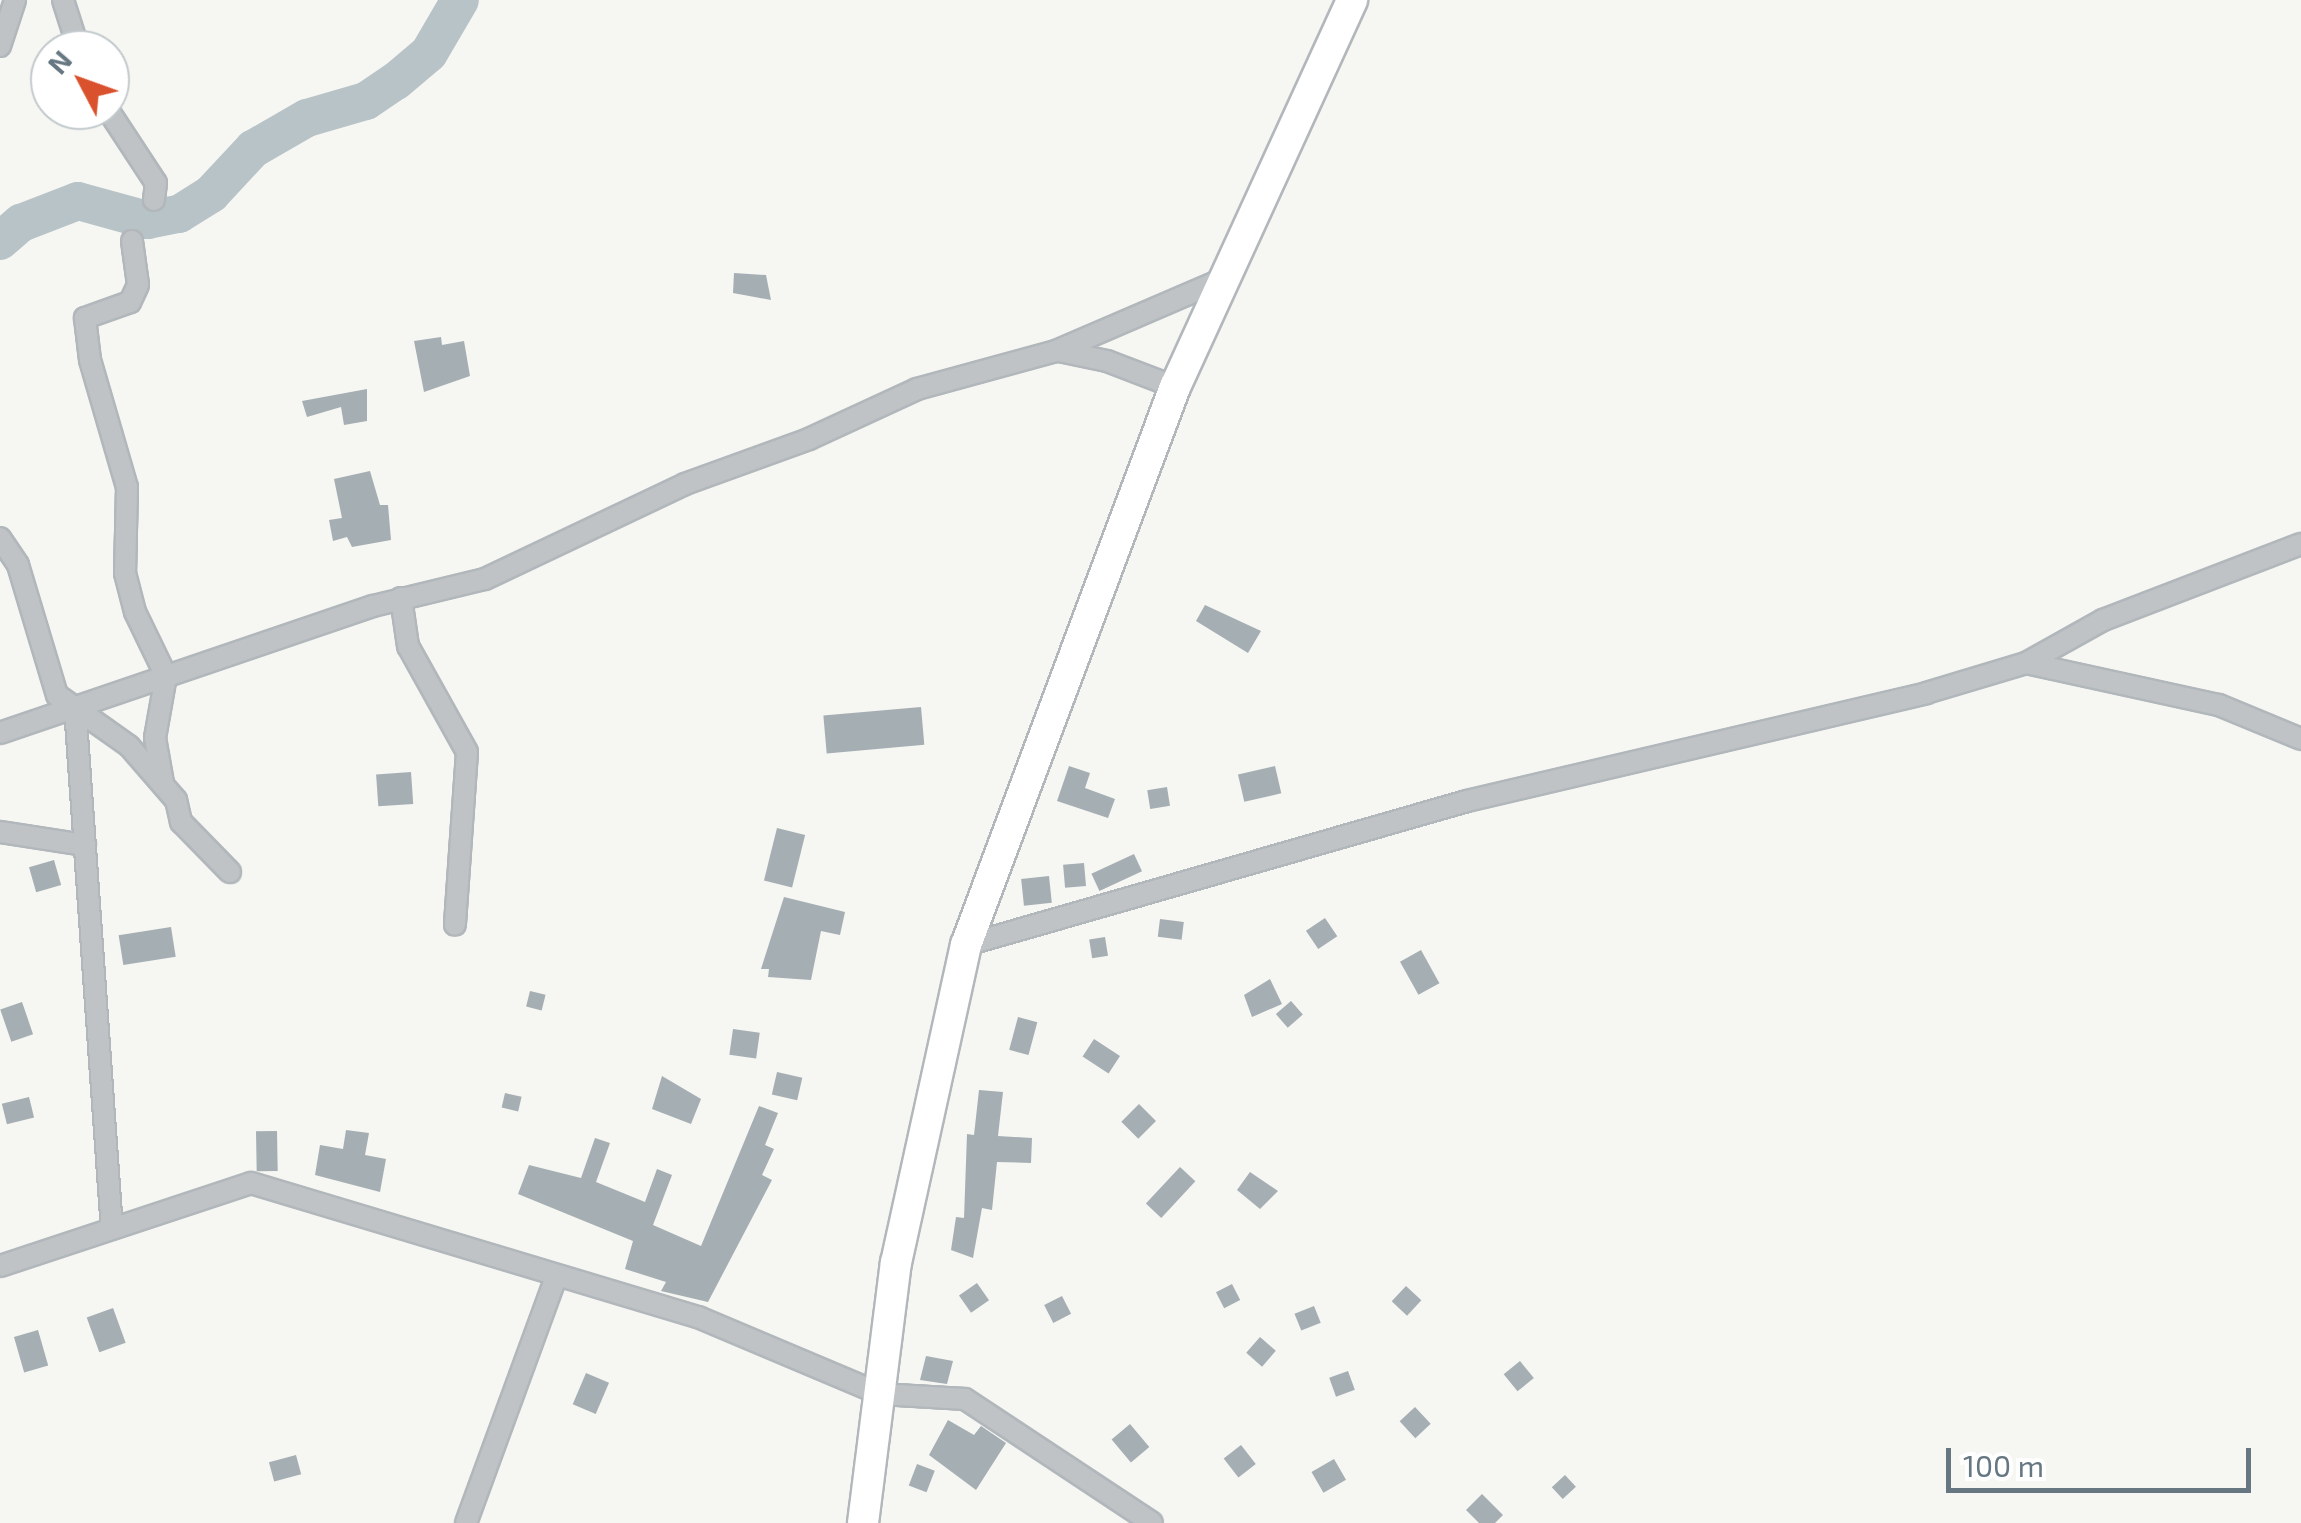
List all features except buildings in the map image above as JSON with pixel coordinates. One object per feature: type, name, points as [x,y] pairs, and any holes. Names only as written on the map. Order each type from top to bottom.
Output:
[{"type":"street","points":[[0,46],[15,0]]},
{"type":"street","points":[[63,0],[73,30]]},
{"type":"street","points":[[863,1523],[896,1263],[966,945],[1175,388],[1352,0]]},
{"type":"street","points":[[121,130],[156,183],[154,200]]},
{"type":"street","points":[[132,241],[138,285],[130,302],[85,318],[90,360],[127,487],[126,573],[135,612],[166,676],[155,738],[163,783],[181,822],[230,872]]},
{"type":"street","points":[[0,733],[401,598],[485,578],[539,558],[685,484],[809,440],[917,389],[1056,350],[1221,280]]},
{"type":"street","points":[[1056,350],[1107,360],[1175,388]]},
{"type":"street","points":[[0,538],[18,564],[57,696],[130,746],[163,783]]},
{"type":"street","points":[[966,945],[1467,801],[1926,693],[2026,663],[2103,620],[2301,544]]},
{"type":"street","points":[[401,598],[408,646],[468,752],[455,925]]},
{"type":"street","points":[[2026,663],[2219,706],[2301,740]]},
{"type":"street","points":[[76,707],[112,1229]]},
{"type":"street","points":[[0,832],[85,845]]},
{"type":"street","points":[[0,1266],[251,1183],[763,1341],[880,1394],[966,1399],[1152,1523]]},
{"type":"street","points":[[466,1523],[556,1277]]},
{"type":"waterway","points":[[0,241],[21,223],[78,201],[147,220],[179,214],[211,194],[253,149],[307,118],[366,101],[396,81],[429,53],[460,0]]}]
